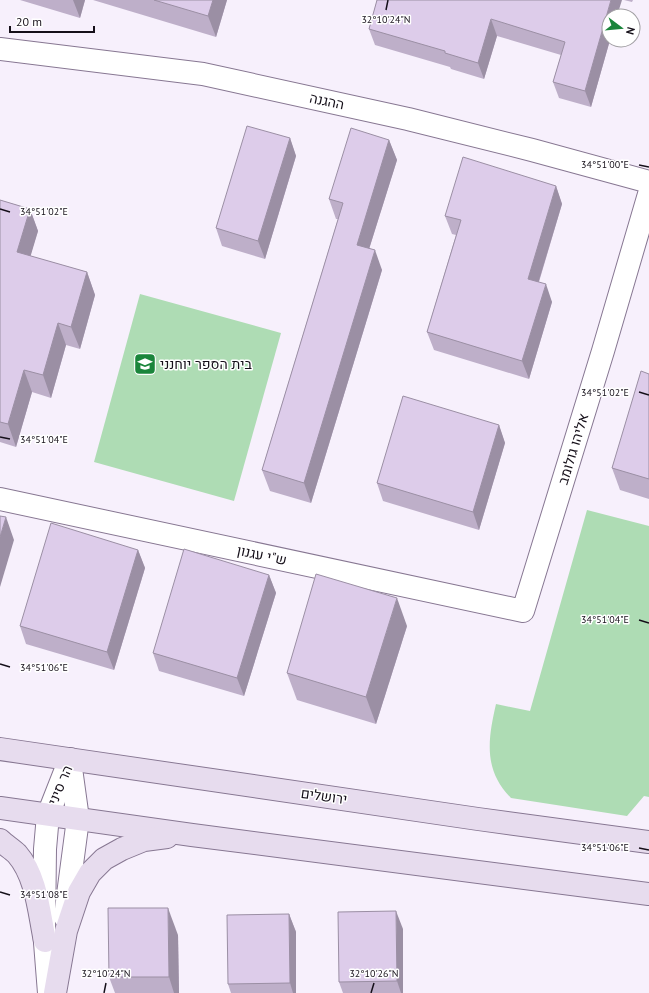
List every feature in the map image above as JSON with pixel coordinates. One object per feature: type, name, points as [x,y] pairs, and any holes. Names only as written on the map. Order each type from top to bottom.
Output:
[{"type":"main road","name":"ירושלים","points":[[0,749],[478,819],[649,842]]},
{"type":"main road","points":[[0,808],[192,835],[649,894]]},
{"type":"main road","points":[[55,993],[66,930],[79,892],[90,873],[104,859],[122,849],[144,840],[192,835]]},
{"type":"main road","points":[[0,840],[17,854],[33,883],[45,941]]},
{"type":"street","name":"ההגנה","points":[[0,49],[203,74],[408,119],[532,150],[649,182]]},
{"type":"street","name":"אליהו גולומב","points":[[523,611],[603,351],[649,194]]},
{"type":"street","name":"ש\"י עגנון","points":[[0,499],[523,611]]},
{"type":"street","name":"הר סיני","points":[[49,993],[45,941],[45,849],[48,815],[70,759]]},
{"type":"street","name":"הר סיני","points":[[55,993],[78,819],[70,759]]},
{"type":"green space","points":[[140,294],[281,333],[234,501],[94,462]]},
{"type":"green space","points":[[587,510],[649,526],[649,797],[644,796],[627,816],[511,798],[502,787],[496,776],[490,754],[491,730],[496,704],[530,711]]},
{"type":"building","points":[[154,0],[213,0],[208,16]]},
{"type":"building","points":[[377,0],[611,0],[609,8],[601,8],[601,35],[585,91],[553,82],[565,42],[491,19],[478,63],[445,53],[445,51],[369,29]]},
{"type":"building","points":[[247,126],[290,138],[258,241],[216,228]]},
{"type":"building","points":[[351,128],[389,140],[357,245],[375,250],[304,483],[262,470],[343,203],[329,199]]},
{"type":"building","points":[[463,157],[556,186],[528,279],[546,284],[522,361],[427,332],[461,220],[445,216]]},
{"type":"building","points":[[0,200],[30,209],[17,252],[87,272],[71,327],[58,323],[43,375],[24,370],[8,424],[0,422]]},
{"type":"building","points":[[641,371],[649,374],[649,479],[612,468]]},
{"type":"building","points":[[403,396],[499,425],[473,512],[377,483]]},
{"type":"building","points":[[0,516],[6,517],[0,537]]},
{"type":"building","points":[[51,523],[138,550],[107,652],[20,626]]},
{"type":"building","points":[[184,549],[269,575],[237,678],[153,653]]},
{"type":"building","points":[[316,574],[397,598],[366,697],[287,673]]},
{"type":"building","points":[[108,908],[168,908],[169,977],[109,977]]},
{"type":"building","points":[[396,911],[397,981],[339,982],[338,912]]},
{"type":"building","points":[[289,914],[290,983],[228,984],[227,915]]},
{"type":"place","name":"בית הספר יוחנני","points":[[145,364]]}]
